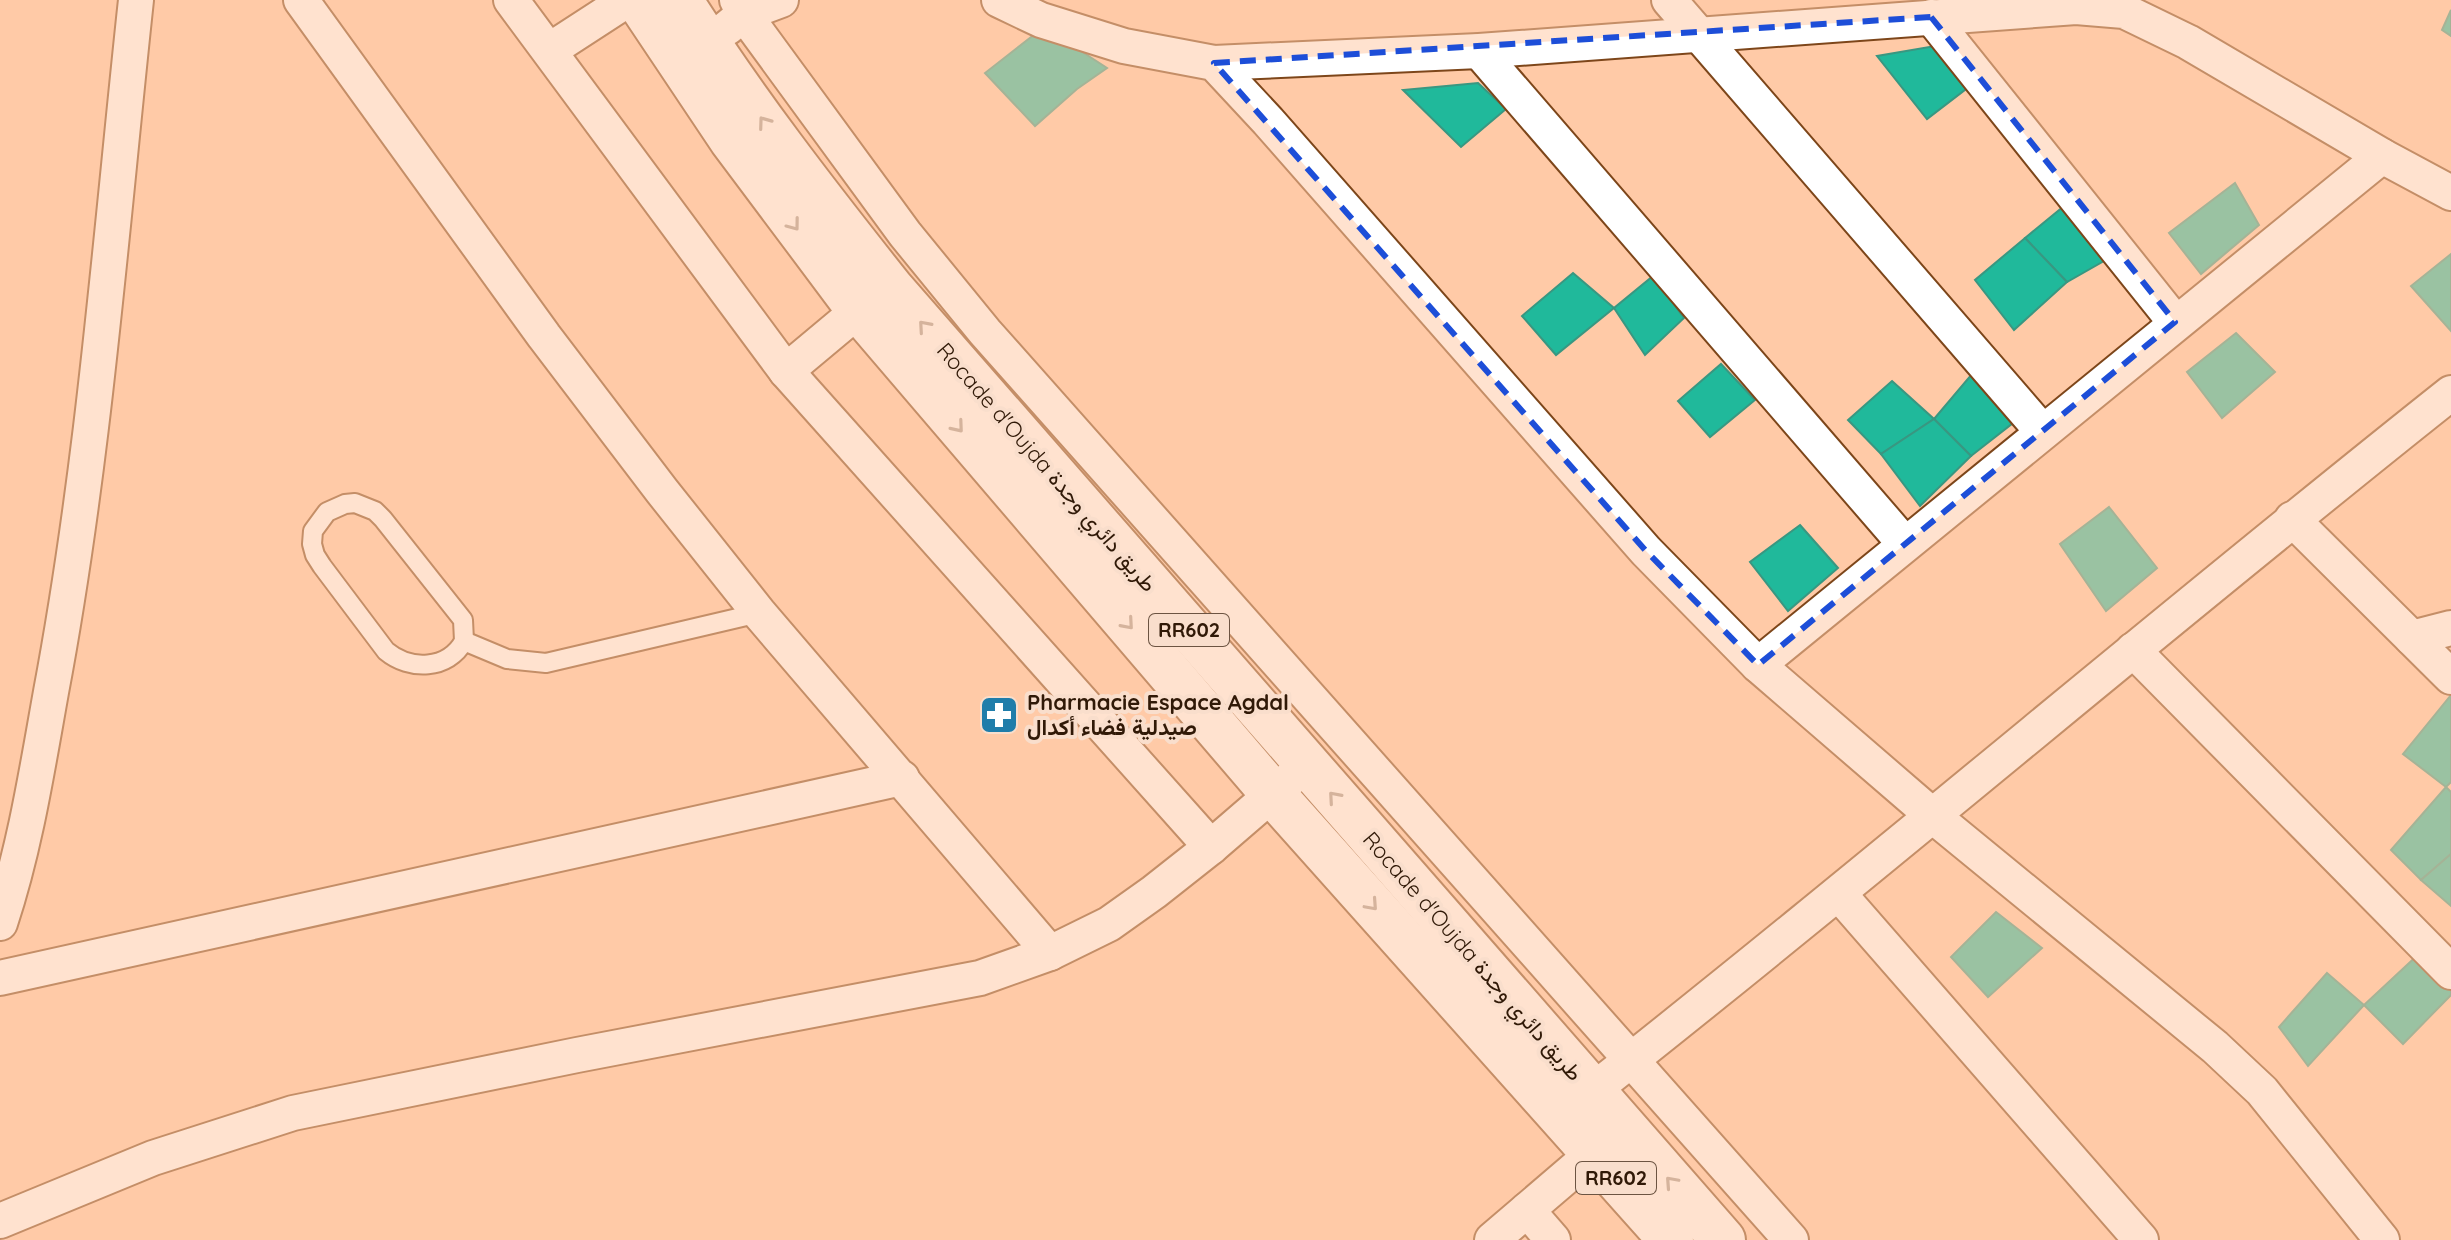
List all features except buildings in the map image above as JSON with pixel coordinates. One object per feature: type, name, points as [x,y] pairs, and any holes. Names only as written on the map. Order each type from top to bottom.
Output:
[{"type":"highway","name":"Rocade d'Oujda طريق دائري وجدة","points":[[638,0],[695,56],[814,192],[891,288],[1306,765],[1576,1104]]},
{"type":"highway","name":"Rocade d'Oujda طريق دائري وجدة","points":[[680,0],[695,56],[731,139],[859,310],[1273,794],[1608,1140],[1723,1240]]},
{"type":"highway","name":"Rocade d'Oujda طريق دائري وجدة","points":[[1608,1140],[1671,1240]]},
{"type":"street","points":[[0,923],[14,881],[33,790],[80,522],[136,0]]},
{"type":"street","points":[[301,0],[544,336],[759,613],[1050,953]]},
{"type":"street","points":[[511,0],[786,371],[1211,847]]},
{"type":"street","points":[[550,50],[627,0]]},
{"type":"street","points":[[695,56],[740,7],[781,0]]},
{"type":"street","points":[[999,0],[1041,20],[1124,46],[1214,63],[1479,51],[2076,7],[2124,11],[2188,42],[2451,193]]},
{"type":"street","points":[[1669,0],[2042,431]]},
{"type":"street","points":[[740,7],[905,234],[985,332],[1791,1240]]},
{"type":"street","points":[[1931,17],[2175,322]]},
{"type":"street","points":[[1479,51],[1904,543]]},
{"type":"street","points":[[1214,63],[1646,551],[1758,665],[1933,816],[2215,1047],[2262,1091],[2382,1240]]},
{"type":"street","points":[[1758,665],[2382,156]]},
{"type":"street","points":[[786,371],[859,310]]},
{"type":"street","points":[[1576,1104],[1839,894],[2292,519],[2451,393]]},
{"type":"street","points":[[2292,519],[2451,677]]},
{"type":"street","points":[[2412,638],[2451,628]]},
{"type":"street","points":[[2133,650],[2451,972]]},
{"type":"street","points":[[0,1221],[153,1158],[293,1113],[980,978],[1050,953],[1109,924],[1211,847],[1306,765]]},
{"type":"street","points":[[0,978],[902,778]]},
{"type":"street","points":[[1839,894],[2141,1240]]},
{"type":"street","points":[[1492,1240],[1608,1140]]},
{"type":"street","points":[[1527,1210],[1553,1240]]},
{"type":"lane","points":[[345,504],[366,506],[375,511],[457,611],[463,620],[464,641],[458,651],[440,662],[414,665],[394,658],[315,555],[313,531],[318,521],[327,512],[345,504]]},
{"type":"lane","points":[[464,641],[507,659],[546,663],[759,613]]},
{"type":"highlighted area","points":[[1931,17],[2175,322],[1758,665],[1646,551],[1214,63]]},
{"type":"place","name":"Pharmacie Espace Agdal صيدلية فضاء أكدال","points":[[999,715]]}]
